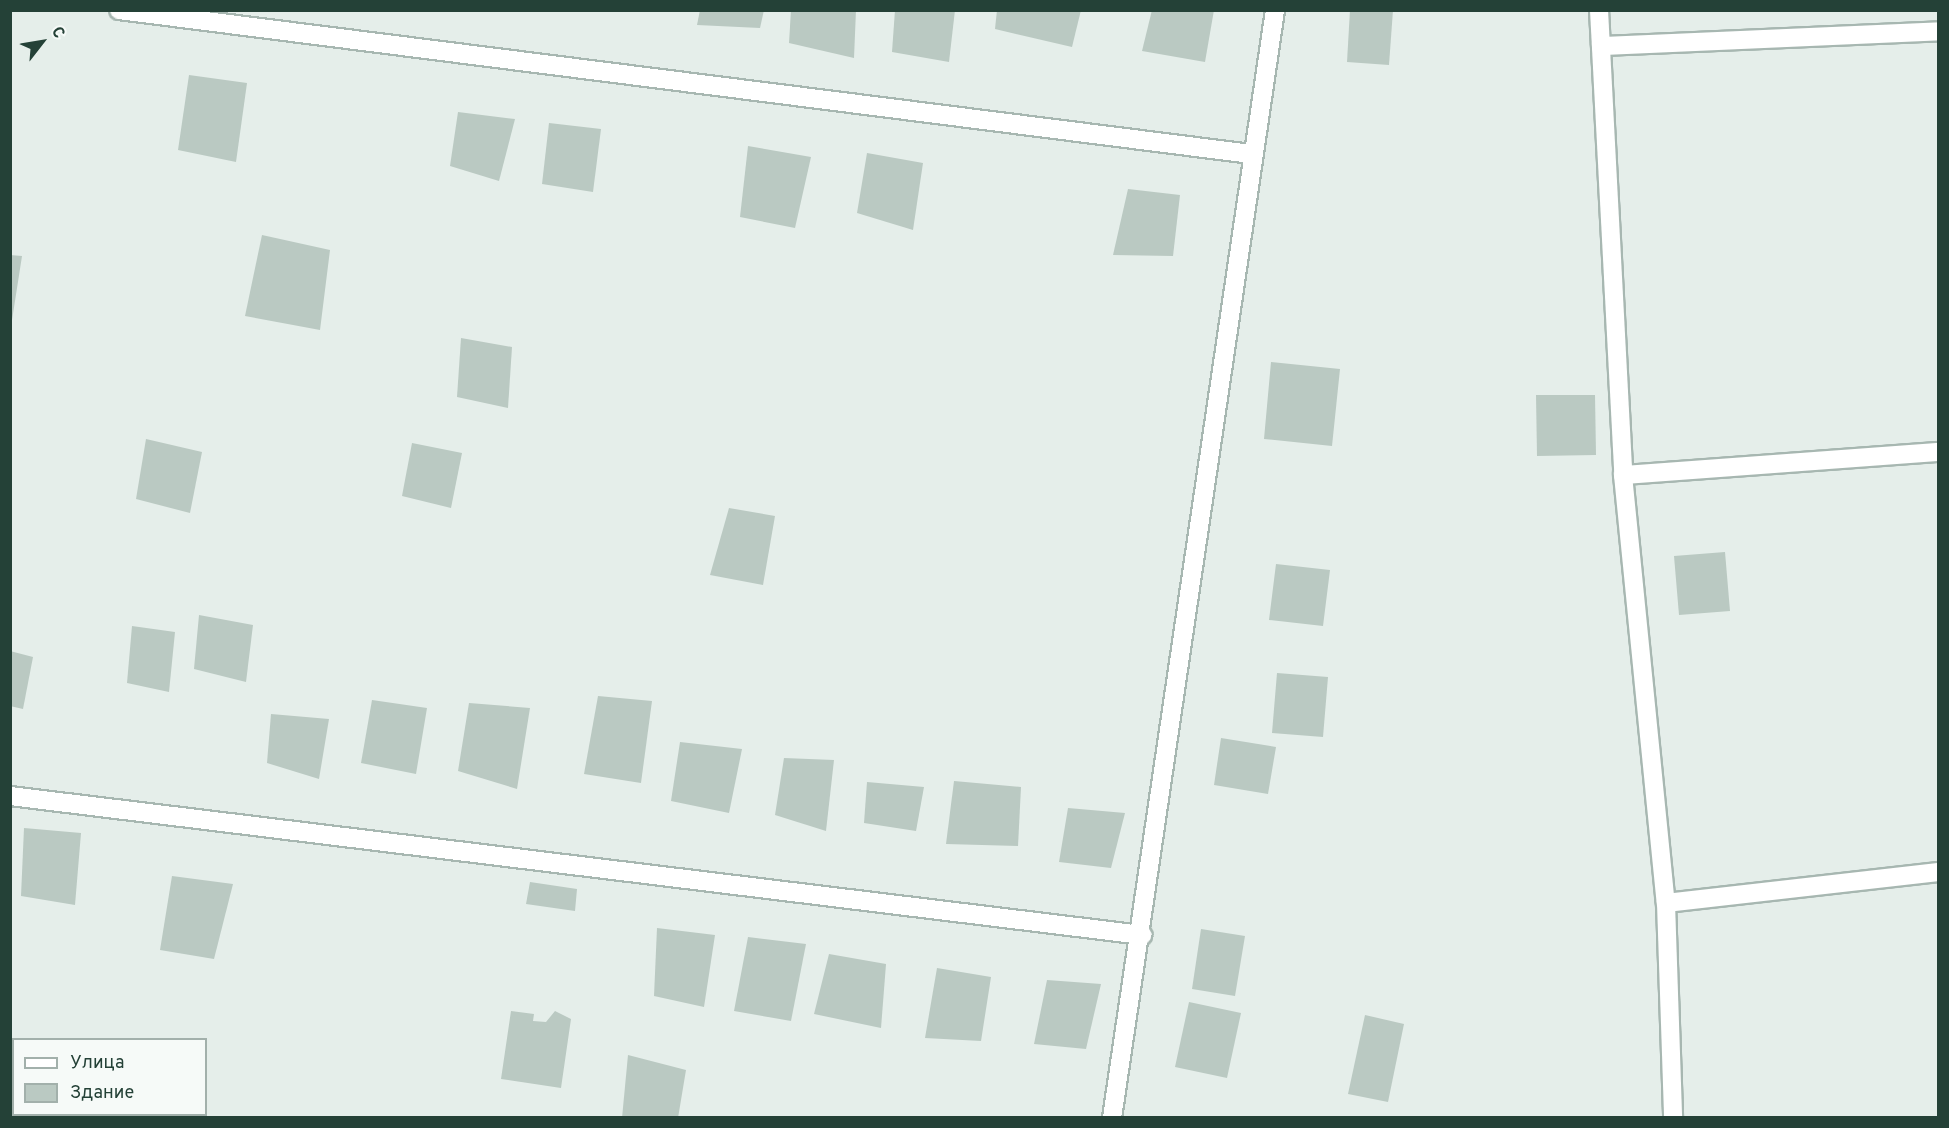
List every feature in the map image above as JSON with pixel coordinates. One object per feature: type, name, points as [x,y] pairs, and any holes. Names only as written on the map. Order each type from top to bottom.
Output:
[{"type":"street","points":[[119,10],[1251,154]]},
{"type":"street","points":[[1112,1118],[1142,935],[1251,154],[1275,10]]},
{"type":"street","points":[[1599,10],[1623,475],[1666,903],[1673,1118]]},
{"type":"street","points":[[1601,46],[1938,31]]},
{"type":"street","points":[[1623,475],[1938,453]]},
{"type":"street","points":[[10,796],[1142,935]]},
{"type":"street","points":[[1666,903],[1938,872]]},
{"type":"building","points":[[700,10],[764,10],[760,28],[697,25]]},
{"type":"building","points":[[791,10],[856,10],[854,58],[789,43]]},
{"type":"building","points":[[895,10],[955,10],[949,62],[892,52]]},
{"type":"building","points":[[997,10],[1081,10],[1072,47],[995,29]]},
{"type":"building","points":[[1152,10],[1214,10],[1205,62],[1142,51]]},
{"type":"building","points":[[1350,10],[1393,10],[1389,65],[1347,62]]},
{"type":"building","points":[[189,75],[247,83],[236,162],[178,150]]},
{"type":"building","points":[[458,112],[515,119],[499,181],[450,166]]},
{"type":"building","points":[[549,123],[601,129],[593,192],[542,184]]},
{"type":"building","points":[[748,146],[811,157],[795,228],[740,217]]},
{"type":"building","points":[[867,153],[923,163],[913,230],[857,213]]},
{"type":"building","points":[[1128,189],[1180,195],[1173,256],[1113,255]]},
{"type":"building","points":[[262,235],[330,250],[320,330],[245,316]]},
{"type":"building","points":[[10,255],[22,256],[12,320],[10,320]]},
{"type":"building","points":[[461,338],[512,347],[508,408],[457,397]]},
{"type":"building","points":[[1271,362],[1340,369],[1332,446],[1264,439]]},
{"type":"building","points":[[1536,395],[1595,395],[1596,455],[1537,456]]},
{"type":"building","points":[[146,439],[202,452],[190,513],[136,499]]},
{"type":"building","points":[[412,443],[462,453],[451,508],[402,496]]},
{"type":"building","points":[[729,508],[775,516],[763,585],[710,575]]},
{"type":"building","points":[[1725,552],[1730,611],[1679,615],[1674,556]]},
{"type":"building","points":[[1276,564],[1330,570],[1323,626],[1269,620]]},
{"type":"building","points":[[199,615],[253,625],[246,682],[194,669]]},
{"type":"building","points":[[132,626],[175,632],[169,692],[127,683]]},
{"type":"building","points":[[10,651],[33,657],[23,709],[10,706]]},
{"type":"building","points":[[1277,673],[1328,677],[1323,737],[1272,733]]},
{"type":"building","points":[[598,696],[652,701],[641,783],[584,774]]},
{"type":"building","points":[[372,700],[427,708],[416,774],[361,763]]},
{"type":"building","points":[[469,703],[530,708],[517,789],[458,771]]},
{"type":"building","points":[[271,714],[329,719],[319,779],[267,763]]},
{"type":"building","points":[[1221,738],[1276,747],[1268,794],[1214,785]]},
{"type":"building","points":[[680,742],[742,749],[729,813],[671,801]]},
{"type":"building","points":[[784,758],[834,760],[826,831],[775,815]]},
{"type":"building","points":[[954,781],[1021,787],[1018,846],[946,844]]},
{"type":"building","points":[[867,782],[924,787],[916,831],[864,823]]},
{"type":"building","points":[[1068,808],[1125,813],[1111,868],[1059,862]]},
{"type":"building","points":[[24,828],[81,833],[75,905],[21,896]]},
{"type":"building","points":[[172,876],[233,884],[214,959],[160,950]]},
{"type":"building","points":[[530,882],[577,889],[575,911],[526,904]]},
{"type":"building","points":[[657,928],[715,935],[704,1007],[654,996]]},
{"type":"building","points":[[1201,929],[1245,936],[1235,996],[1192,989]]},
{"type":"building","points":[[748,937],[806,944],[791,1021],[734,1011]]},
{"type":"building","points":[[829,954],[886,964],[881,1028],[814,1014]]},
{"type":"building","points":[[937,968],[991,977],[981,1041],[925,1038]]},
{"type":"building","points":[[1047,980],[1101,984],[1086,1049],[1034,1044]]},
{"type":"building","points":[[1189,1002],[1241,1013],[1227,1078],[1175,1067]]},
{"type":"building","points":[[511,1011],[534,1014],[533,1021],[546,1022],[555,1011],[571,1019],[561,1088],[501,1079]]},
{"type":"building","points":[[1365,1015],[1404,1024],[1388,1102],[1348,1094]]},
{"type":"building","points":[[628,1055],[686,1070],[678,1118],[622,1118]]}]
